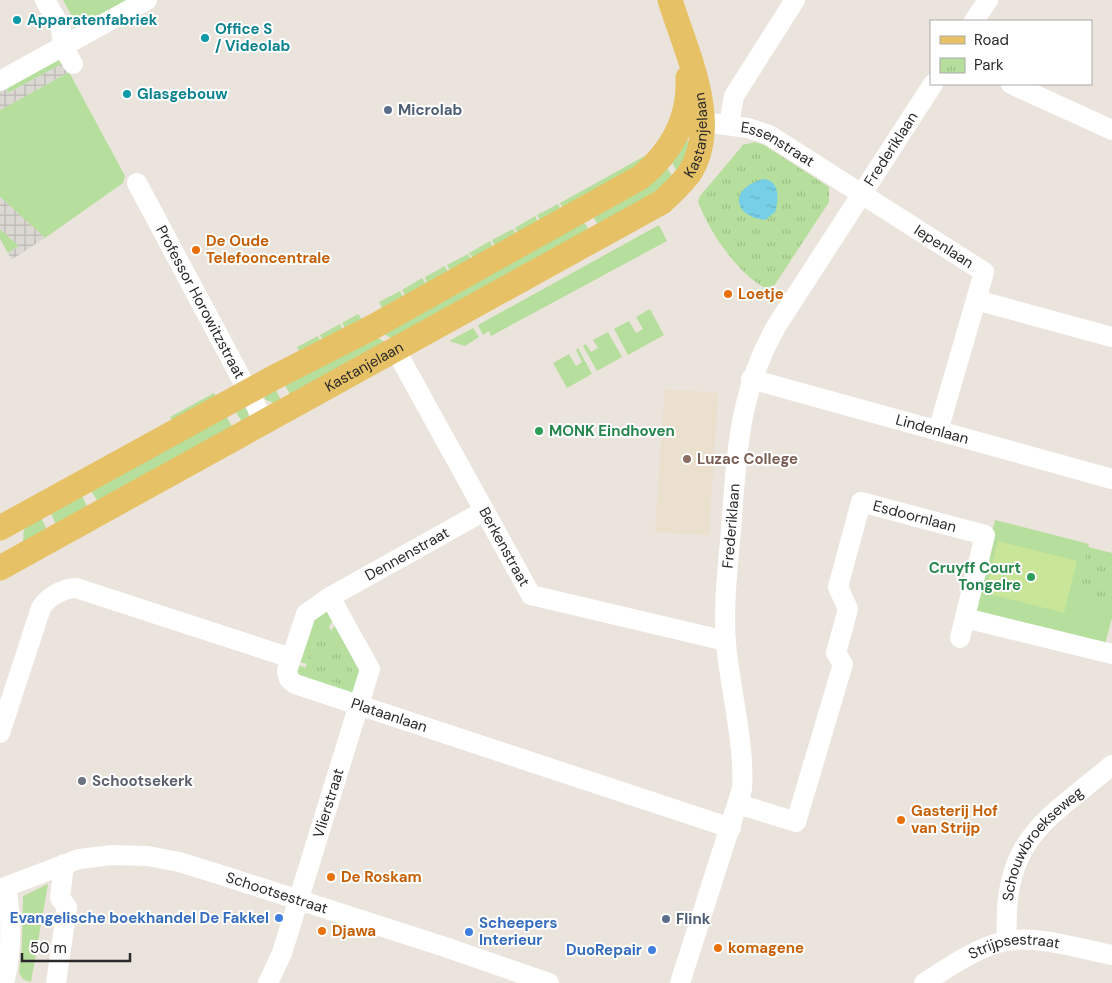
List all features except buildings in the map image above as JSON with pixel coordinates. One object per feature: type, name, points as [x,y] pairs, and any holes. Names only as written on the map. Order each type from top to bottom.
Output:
[{"type":"main road","name":"Kastanjelaan","points":[[0,568],[662,202],[680,184],[695,163],[699,151],[694,121],[700,95],[670,0]]},
{"type":"main road","name":"Kastanjelaan","points":[[0,528],[249,392],[371,328],[641,177],[694,121]]},
{"type":"street","points":[[45,0],[60,28],[68,55]]},
{"type":"street","points":[[0,81],[68,55],[147,0]]},
{"type":"street","points":[[728,124],[734,96],[795,0]]},
{"type":"street","points":[[975,20],[988,0]]},
{"type":"street","name":"Frederiklaan","points":[[680,983],[731,828],[742,781],[726,642],[726,591],[739,430],[751,379],[777,325],[932,85]]},
{"type":"street","points":[[1013,85],[1112,130]]},
{"type":"street","name":"Essenstraat","points":[[694,121],[728,124],[769,135],[862,193]]},
{"type":"street","name":"Professor Horowitzstraat","points":[[137,183],[264,421]]},
{"type":"street","name":"Iepenlaan","points":[[862,193],[984,272],[976,300]]},
{"type":"street","points":[[938,431],[976,300],[1112,337]]},
{"type":"street","name":"Berkenstraat","points":[[395,349],[526,589],[533,597],[726,642]]},
{"type":"street","name":"Lindenlaan","points":[[751,379],[1112,479]]},
{"type":"street","name":"Esdoornlaan","points":[[738,804],[796,822],[843,664],[836,652],[848,610],[838,587],[861,502],[985,535],[960,638]]},
{"type":"street","name":"Dennenstraat","points":[[291,658],[306,614],[330,596],[485,514]]},
{"type":"street","points":[[0,733],[41,608],[46,601],[72,588],[291,658]]},
{"type":"street","name":"Vlierstraat","points":[[268,983],[282,953],[297,899],[370,669],[330,596]]},
{"type":"street","points":[[965,618],[1112,654]]},
{"type":"street","name":"Plataanlaan","points":[[291,658],[287,676],[295,684],[731,828]]},
{"type":"street","name":"Schouwbroekseweg","points":[[1007,941],[1006,924],[1011,878],[1014,865],[1024,846],[1038,827],[1112,765]]},
{"type":"street","name":"Schootsestraat","points":[[3,888],[64,864],[96,856],[148,856],[179,862],[297,899],[549,983]]},
{"type":"street","points":[[56,983],[67,907],[60,898],[64,864]]},
{"type":"street","points":[[3,888],[10,912],[9,962],[4,983]]},
{"type":"street","name":"Strijpsestraat","points":[[924,983],[993,944],[1007,941],[1024,939],[1112,955]]},
{"type":"shaded area","points":[[64,63],[69,72],[0,110],[0,88],[8,83],[7,94]]},
{"type":"shaded area","points":[[0,197],[45,238],[11,260],[8,253],[19,246],[0,229]]},
{"type":"shaded area","name":"Luzac College","points":[[665,389],[718,393],[709,535],[655,532]]},
{"type":"green space","points":[[63,0],[132,0],[79,29]]},
{"type":"green space","points":[[56,58],[64,63],[6,94],[8,83]]},
{"type":"green space","points":[[69,72],[125,176],[123,183],[45,238],[0,197],[0,110]]},
{"type":"green space","points":[[681,139],[696,143],[679,175],[669,157]]},
{"type":"green space","points":[[755,142],[764,145],[829,187],[829,202],[772,289],[769,290],[747,275],[726,252],[709,226],[698,201],[700,196],[743,145]]},
{"type":"green space","points":[[650,153],[659,153],[563,209],[560,203]]},
{"type":"green space","points":[[665,164],[675,181],[598,225],[593,216]]},
{"type":"green space","points":[[558,204],[561,210],[541,221],[537,215]]},
{"type":"green space","points":[[535,216],[538,222],[518,234],[515,228]]},
{"type":"green space","points":[[583,222],[587,226],[588,233],[396,341],[377,330]]},
{"type":"green space","points":[[659,225],[667,241],[491,336],[489,331],[483,335],[478,325]]},
{"type":"green space","points":[[0,229],[19,246],[8,253],[0,239]]},
{"type":"green space","points":[[513,229],[516,235],[495,246],[492,240]]},
{"type":"green space","points":[[490,241],[493,247],[473,258],[469,253]]},
{"type":"green space","points":[[468,254],[471,259],[450,271],[447,265]]},
{"type":"green space","points":[[445,266],[448,272],[427,283],[425,277]]},
{"type":"green space","points":[[422,278],[426,284],[405,295],[402,290]]},
{"type":"green space","points":[[400,291],[403,297],[382,308],[379,302]]},
{"type":"green space","points":[[650,309],[664,335],[628,355],[614,329],[629,321],[636,333],[643,329],[636,317]]},
{"type":"green space","points":[[358,314],[365,323],[345,328],[342,323]]},
{"type":"green space","points":[[340,324],[343,330],[323,341],[320,335]]},
{"type":"green space","points":[[473,328],[479,337],[465,346],[449,341]]},
{"type":"green space","points":[[608,332],[622,357],[597,371],[583,346],[586,344],[591,352],[598,348],[593,340]]},
{"type":"green space","points":[[372,334],[388,344],[292,398],[281,378]]},
{"type":"green space","points":[[318,336],[321,342],[300,353],[297,347]]},
{"type":"green space","points":[[578,348],[592,374],[567,388],[553,363],[569,354],[576,366],[582,362],[576,350]]},
{"type":"green space","points":[[272,383],[281,400],[274,403],[266,400],[260,390]]},
{"type":"green space","points":[[214,393],[219,402],[174,422],[170,417]]},
{"type":"green space","points":[[245,402],[249,414],[244,425],[234,409]]},
{"type":"green space","points":[[225,414],[235,432],[97,500],[91,491]]},
{"type":"green space","points":[[81,494],[87,506],[59,530],[47,506]]},
{"type":"green space","points":[[38,511],[50,536],[23,541],[24,527]]},
{"type":"green space","points":[[995,520],[1089,544],[1076,597],[1112,606],[1112,618],[1105,644],[975,612],[973,605]]},
{"type":"green space","name":"Cruyff Court Tongelre","points":[[998,541],[1077,561],[1064,613],[985,593]]},
{"type":"green space","points":[[1088,547],[1112,553],[1112,606],[1075,597]]},
{"type":"green space","points":[[325,611],[336,615],[329,627],[317,634],[307,664],[297,661],[311,619]]},
{"type":"green space","points":[[339,619],[338,630],[357,667],[362,664],[354,694],[298,677],[296,664],[306,668],[305,672],[353,671],[331,631]]},
{"type":"green space","points":[[329,627],[353,671],[348,687],[304,672],[317,634]]},
{"type":"green space","points":[[48,884],[31,982],[23,979],[19,973],[22,946],[23,896]]},
{"type":"water","points":[[763,179],[773,183],[777,191],[775,212],[765,220],[754,218],[746,213],[741,208],[739,202],[740,195],[744,189],[752,183]]},
{"type":"place","name":"Apparatenfabriek","points":[[17,20]]},
{"type":"place","name":"Office S / Videolab","points":[[205,38]]},
{"type":"place","name":"Glasgebouw","points":[[127,94]]},
{"type":"place","name":"Microlab","points":[[388,110]]},
{"type":"place","name":"De Oude Telefooncentrale","points":[[196,250]]},
{"type":"place","name":"Loetje","points":[[728,294]]},
{"type":"place","name":"MONK Eindhoven","points":[[539,431]]},
{"type":"place","name":"Luzac College","points":[[687,459]]},
{"type":"place","name":"Cruyff Court Tongelre","points":[[1031,577]]},
{"type":"place","name":"Schootsekerk","points":[[82,781]]},
{"type":"place","name":"Gasterij Hof van Strijp","points":[[901,820]]},
{"type":"place","name":"De Roskam","points":[[331,877]]},
{"type":"place","name":"Evangelische boekhandel De Fakkel","points":[[279,918]]},
{"type":"place","name":"Flink","points":[[666,919]]},
{"type":"place","name":"Djawa","points":[[322,931]]},
{"type":"place","name":"Scheepers Interieur","points":[[469,932]]},
{"type":"place","name":"komagene","points":[[718,948]]},
{"type":"place","name":"DuoRepair","points":[[652,950]]}]
